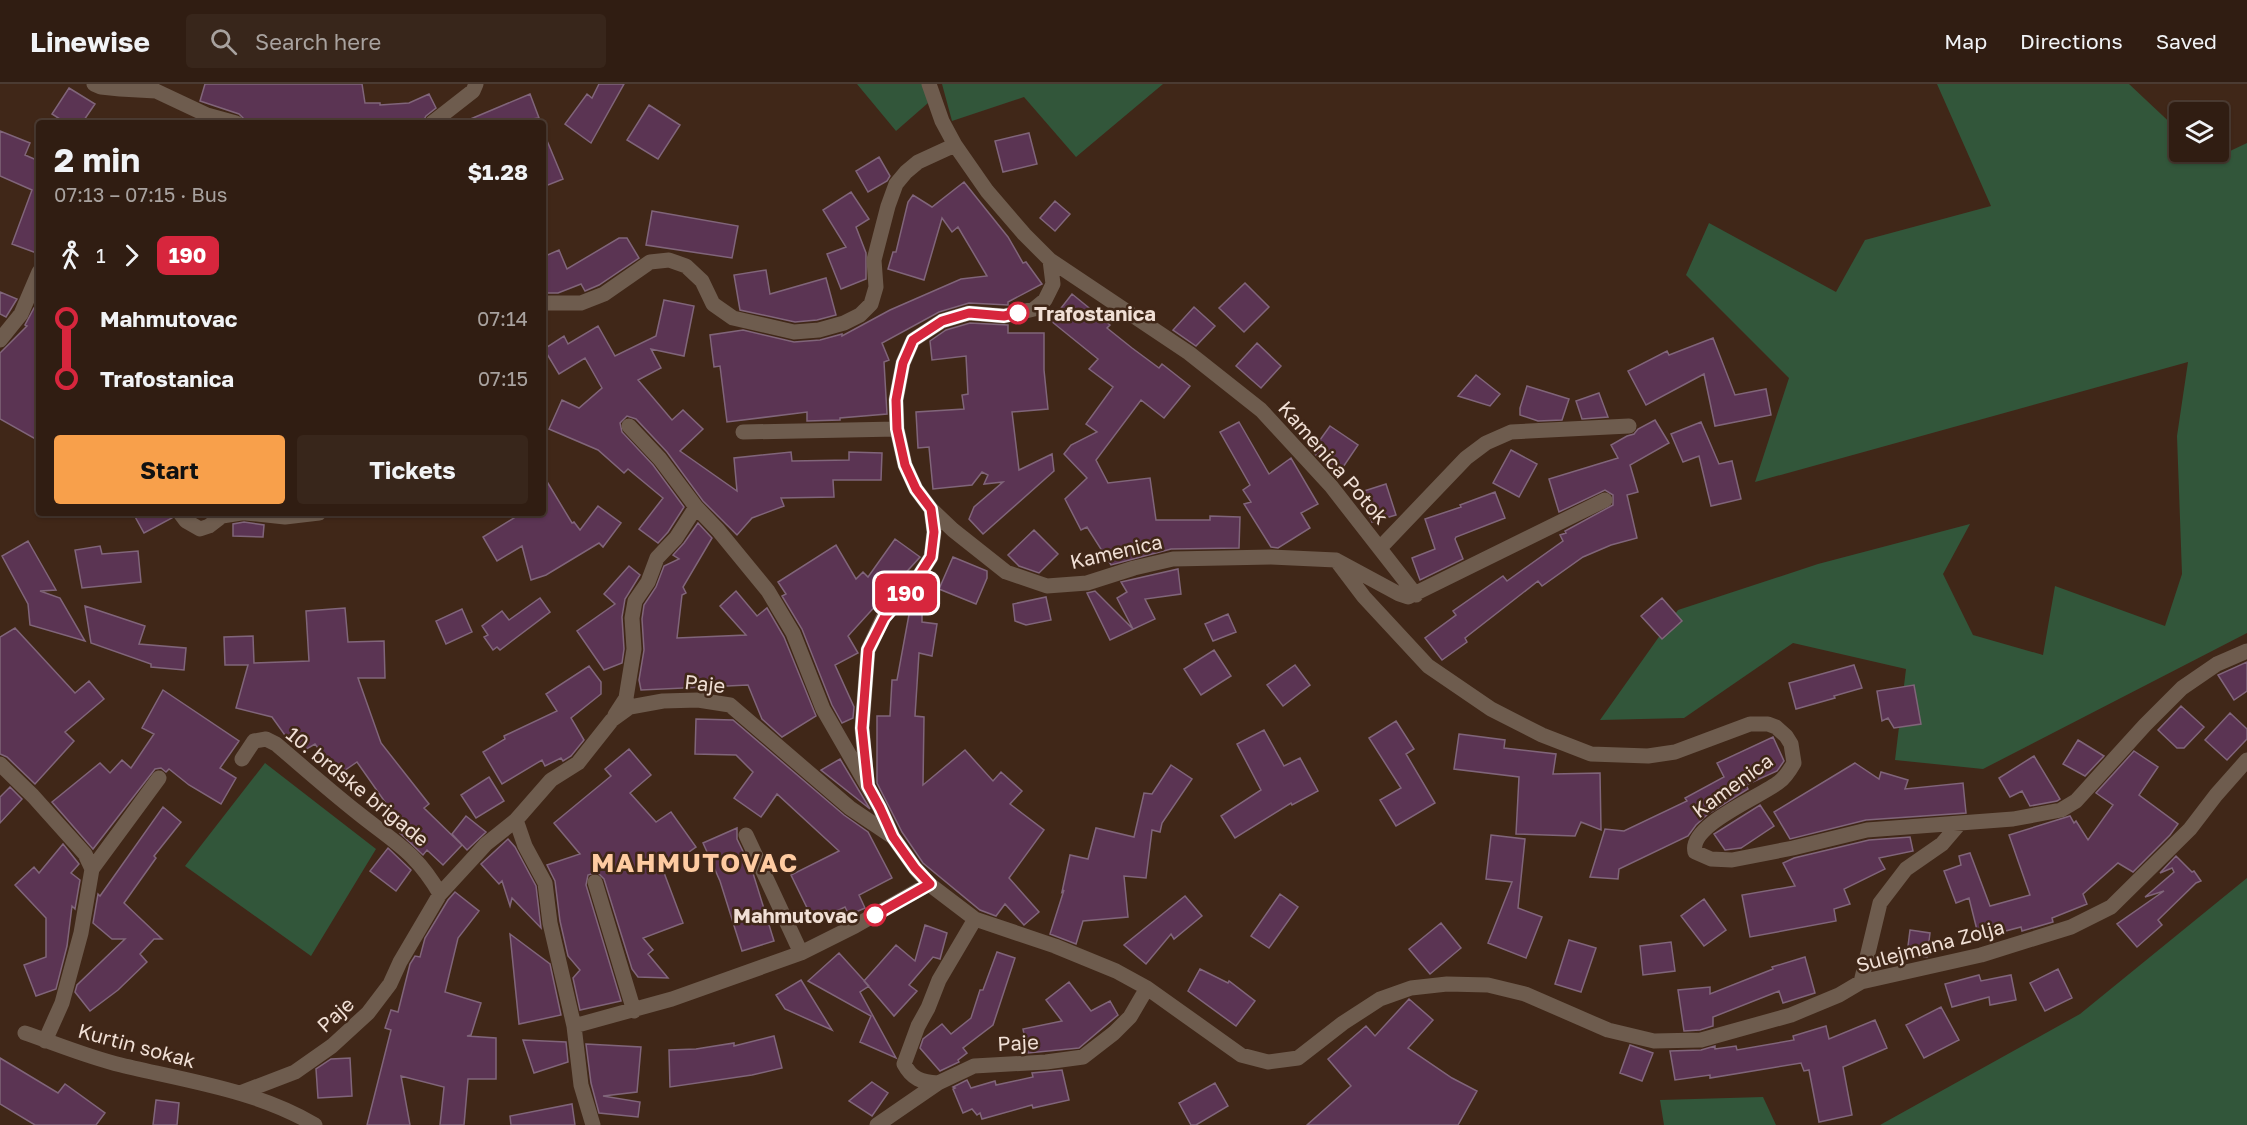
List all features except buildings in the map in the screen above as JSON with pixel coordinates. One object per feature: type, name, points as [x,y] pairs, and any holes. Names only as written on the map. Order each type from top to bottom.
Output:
[{"type":"street","points":[[94,84],[110,88],[156,91],[206,119]]},
{"type":"street","points":[[436,120],[473,91],[476,84]]},
{"type":"street","name":"Kamenica Potok","points":[[929,84],[942,121],[955,145],[987,191],[1050,260],[1189,353],[1261,410],[1331,486],[1416,595]]},
{"type":"street","points":[[546,303],[581,303],[604,294],[650,262],[669,260],[686,266],[702,281],[713,304],[733,318],[794,332],[819,330],[844,323],[860,315],[871,304],[876,287],[874,260],[896,184],[918,162],[955,145]]},
{"type":"street","name":"Kamenica","points":[[1050,260],[1053,284],[1045,300],[1035,309],[1004,316],[969,313],[942,321],[913,340],[903,363],[896,400],[897,429],[905,465],[916,489],[931,509],[953,530],[1006,572],[1047,586],[1087,583],[1134,568],[1173,559],[1271,557],[1336,560],[1399,594],[1408,597],[1416,595]]},
{"type":"street","points":[[0,340],[21,314],[36,279]]},
{"type":"street","points":[[629,426],[660,459],[696,507],[768,591],[793,633],[824,709],[880,808],[893,837],[915,868],[930,884],[975,918],[1055,946],[1116,971],[1147,988]]},
{"type":"street","name":"Kamenica Potok","points":[[1380,548],[1467,458],[1486,443],[1511,432],[1629,426]]},
{"type":"street","points":[[743,432],[897,429]]},
{"type":"street","points":[[1416,595],[1605,500]]},
{"type":"street","points":[[612,720],[626,698],[634,649],[632,618],[635,601],[648,582],[657,558],[676,538],[696,507]]},
{"type":"street","points":[[868,786],[862,728],[868,650],[884,618],[915,582],[931,557],[934,532],[931,509]]},
{"type":"street","points":[[182,516],[186,521],[200,529],[209,526],[222,516]]},
{"type":"street","points":[[275,516],[294,516]]},
{"type":"street","name":"Kamenica","points":[[1336,560],[1364,597],[1428,666],[1491,709],[1542,735],[1591,754],[1648,756],[1675,752],[1750,724],[1768,724],[1776,727],[1791,744],[1794,763],[1790,770],[1780,781],[1706,828],[1693,845],[1695,852],[1703,857],[1732,860],[1867,830],[1905,825],[2013,819],[2061,810],[2076,801],[2182,687],[2217,664],[2247,651]]},
{"type":"street","name":"Paje","points":[[240,1093],[295,1072],[332,1046],[368,1013],[390,984],[400,962],[440,894],[486,844],[516,820],[551,780],[578,763],[612,720],[630,707],[663,701],[698,700],[730,705],[850,808],[893,837]]},
{"type":"street","name":"10. brdske brigade","points":[[242,759],[254,741],[266,739],[276,744],[359,814],[409,851],[428,872],[440,894]]},
{"type":"street","name":"Sulejmana Zolja","points":[[1147,988],[1241,1055],[1268,1062],[1298,1058],[1343,1023],[1380,999],[1410,988],[1447,984],[1488,985],[1525,994],[1608,1030],[1654,1041],[1701,1040],[1791,1015],[1839,996],[1861,982],[1981,955],[2071,927],[2111,907],[2190,829],[2247,760]]},
{"type":"street","points":[[0,764],[85,854],[92,869]]},
{"type":"street","points":[[45,1041],[63,1003],[81,933],[92,869],[159,778]]},
{"type":"street","points":[[516,820],[525,846],[545,883],[550,923],[574,1026],[581,1085],[593,1125]]},
{"type":"street","points":[[1861,982],[1880,903],[1906,869],[1942,844],[1960,823]]},
{"type":"street","points":[[746,835],[801,953]]},
{"type":"street","points":[[595,882],[634,1011]]},
{"type":"street","points":[[574,1026],[634,1011],[801,953],[930,884]]},
{"type":"street","points":[[938,1083],[922,1082],[909,1074],[904,1064],[939,980],[975,918]]},
{"type":"street","name":"Paje","points":[[877,1125],[938,1083],[974,1066],[1046,1062],[1083,1057],[1114,1034],[1130,1017],[1147,988]]},
{"type":"street","name":"Kurtin sokak","points":[[25,1034],[72,1051],[269,1101],[315,1125]]},
{"type":"green space","points":[[857,84],[923,84],[928,103],[896,131]]},
{"type":"green space","points":[[942,84],[1163,84],[1076,157],[1024,97],[952,121]]},
{"type":"green space","points":[[1937,84],[2129,84],[2169,122],[2169,162],[2229,162],[2229,152],[2247,143],[2247,633],[1983,769],[1895,760],[1906,669],[1793,643],[1684,718],[1600,720],[1678,610],[1818,564],[1970,524],[1943,574],[1973,635],[2043,655],[2055,586],[2165,626],[2182,574],[2177,436],[2188,362],[1755,482],[1789,378],[1686,275],[1709,223],[1836,292],[1865,240],[1991,206]]},
{"type":"green space","points":[[265,763],[376,849],[311,956],[185,866]]},
{"type":"green space","points":[[2247,878],[2247,1125],[1880,1125],[2080,1014]]},
{"type":"green space","points":[[1763,1097],[1776,1125],[1664,1125],[1660,1100]]},
{"type":"bus line","name":"190","points":[[875,915],[930,884],[915,868],[893,837],[868,786],[862,728],[868,650],[884,618],[915,582],[931,557],[934,532],[931,509],[916,489],[905,465],[897,429],[896,400],[903,363],[913,340],[942,321],[969,313],[1004,316],[1018,313]]},
{"type":"place","name":"Trafostanica","points":[[1018,313]]},
{"type":"place","name":"Mahmutovac","points":[[875,915]]},
{"type":"district","name":"MAHMUTOVAC","points":[[695,862]]}]
